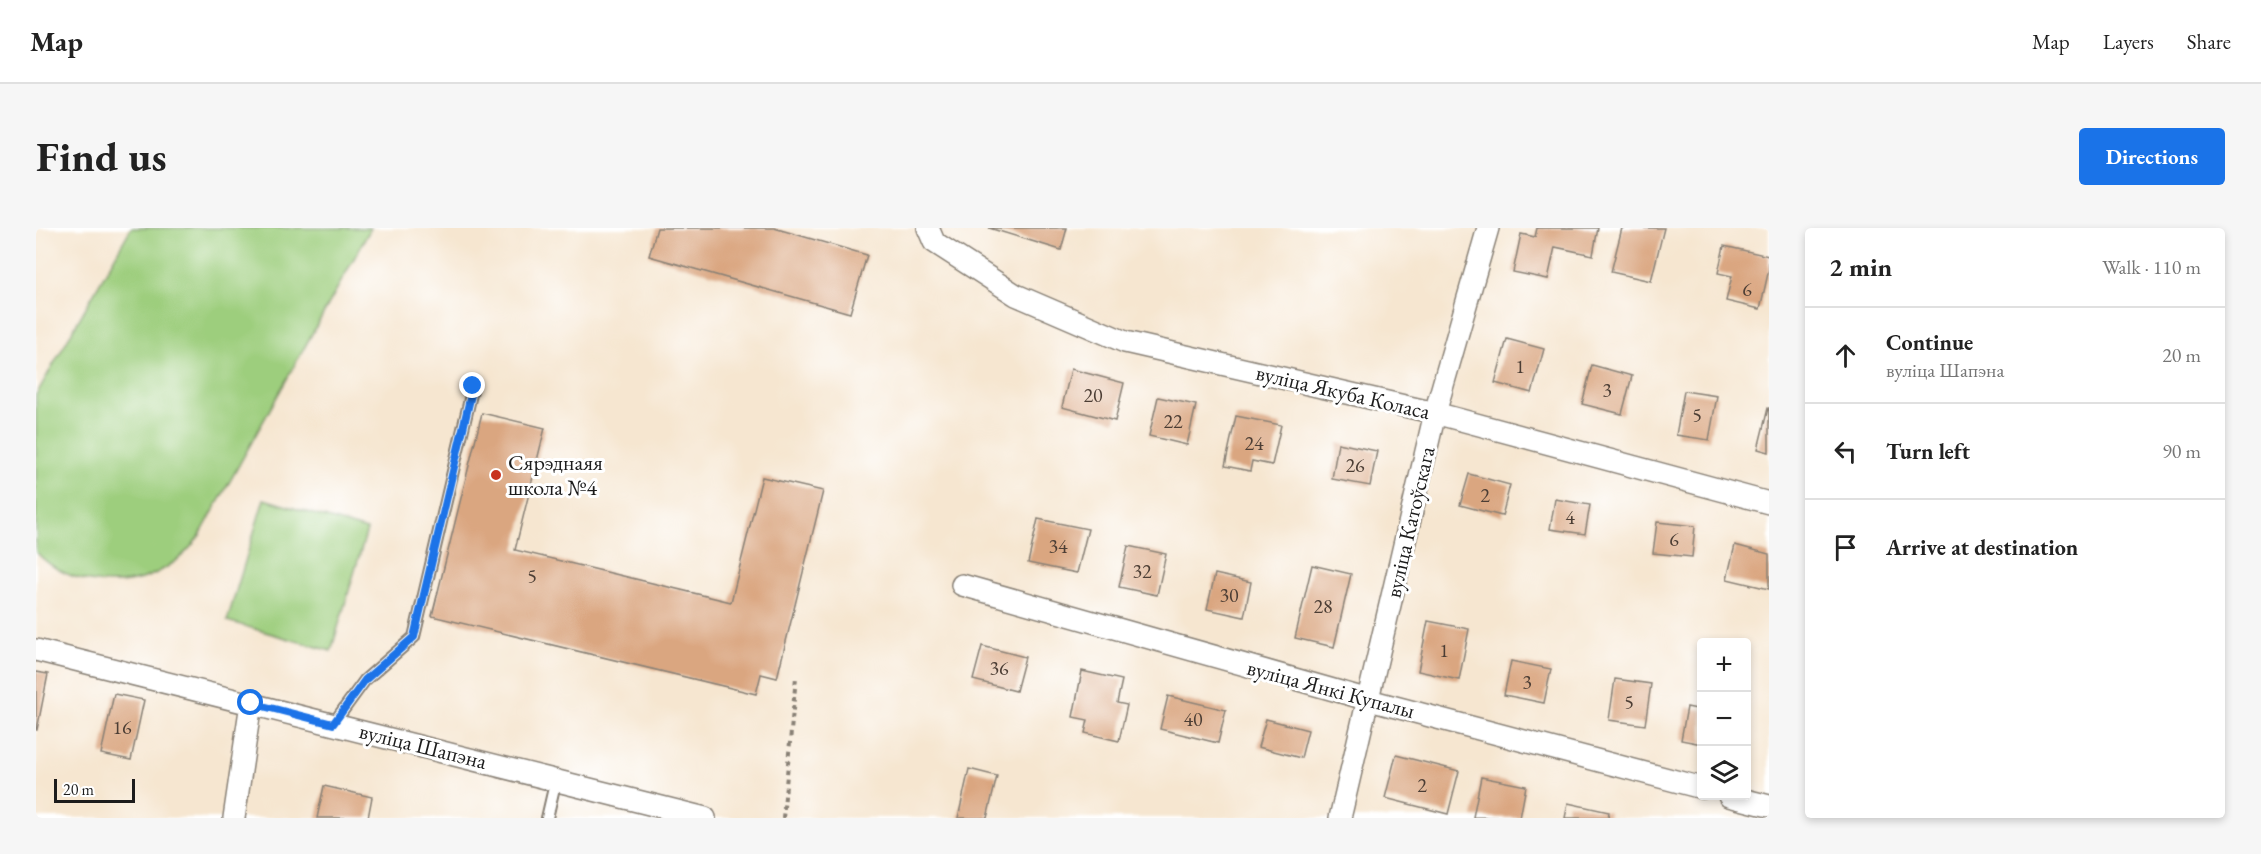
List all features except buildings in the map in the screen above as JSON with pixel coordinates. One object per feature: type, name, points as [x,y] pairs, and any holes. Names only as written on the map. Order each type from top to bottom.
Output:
[{"type":"street","name":"вуліца Катоўскага","points":[[1340,818],[1435,413],[1488,228]]},
{"type":"street","name":"вуліца Якуба Коласа","points":[[931,235],[1016,295],[1125,342],[1435,413],[1769,503]]},
{"type":"street","name":"вуліца Янкі Купалы","points":[[962,585],[1369,700],[1697,787]]},
{"type":"street","name":"вуліца Шапэна","points":[[36,650],[705,818]]},
{"type":"street","points":[[234,818],[251,703]]},
{"type":"street","points":[[1747,800],[1769,806]]},
{"type":"lane","points":[[333,724],[365,680],[414,637],[473,386]]},
{"type":"lane","points":[[547,818],[556,779]]},
{"type":"path","points":[[783,818],[796,677]]},
{"type":"green space","points":[[131,228],[371,228],[197,540],[177,560],[151,575],[134,581],[99,582],[65,573],[49,564],[36,552],[36,395]]},
{"type":"green space","points":[[264,499],[367,530],[331,651],[227,621]]},
{"type":"place","name":"Сярэднаяя школа №4","points":[[496,475]]},
{"type":"route","points":[[251,703],[333,724],[365,680],[414,637],[473,386]]}]
